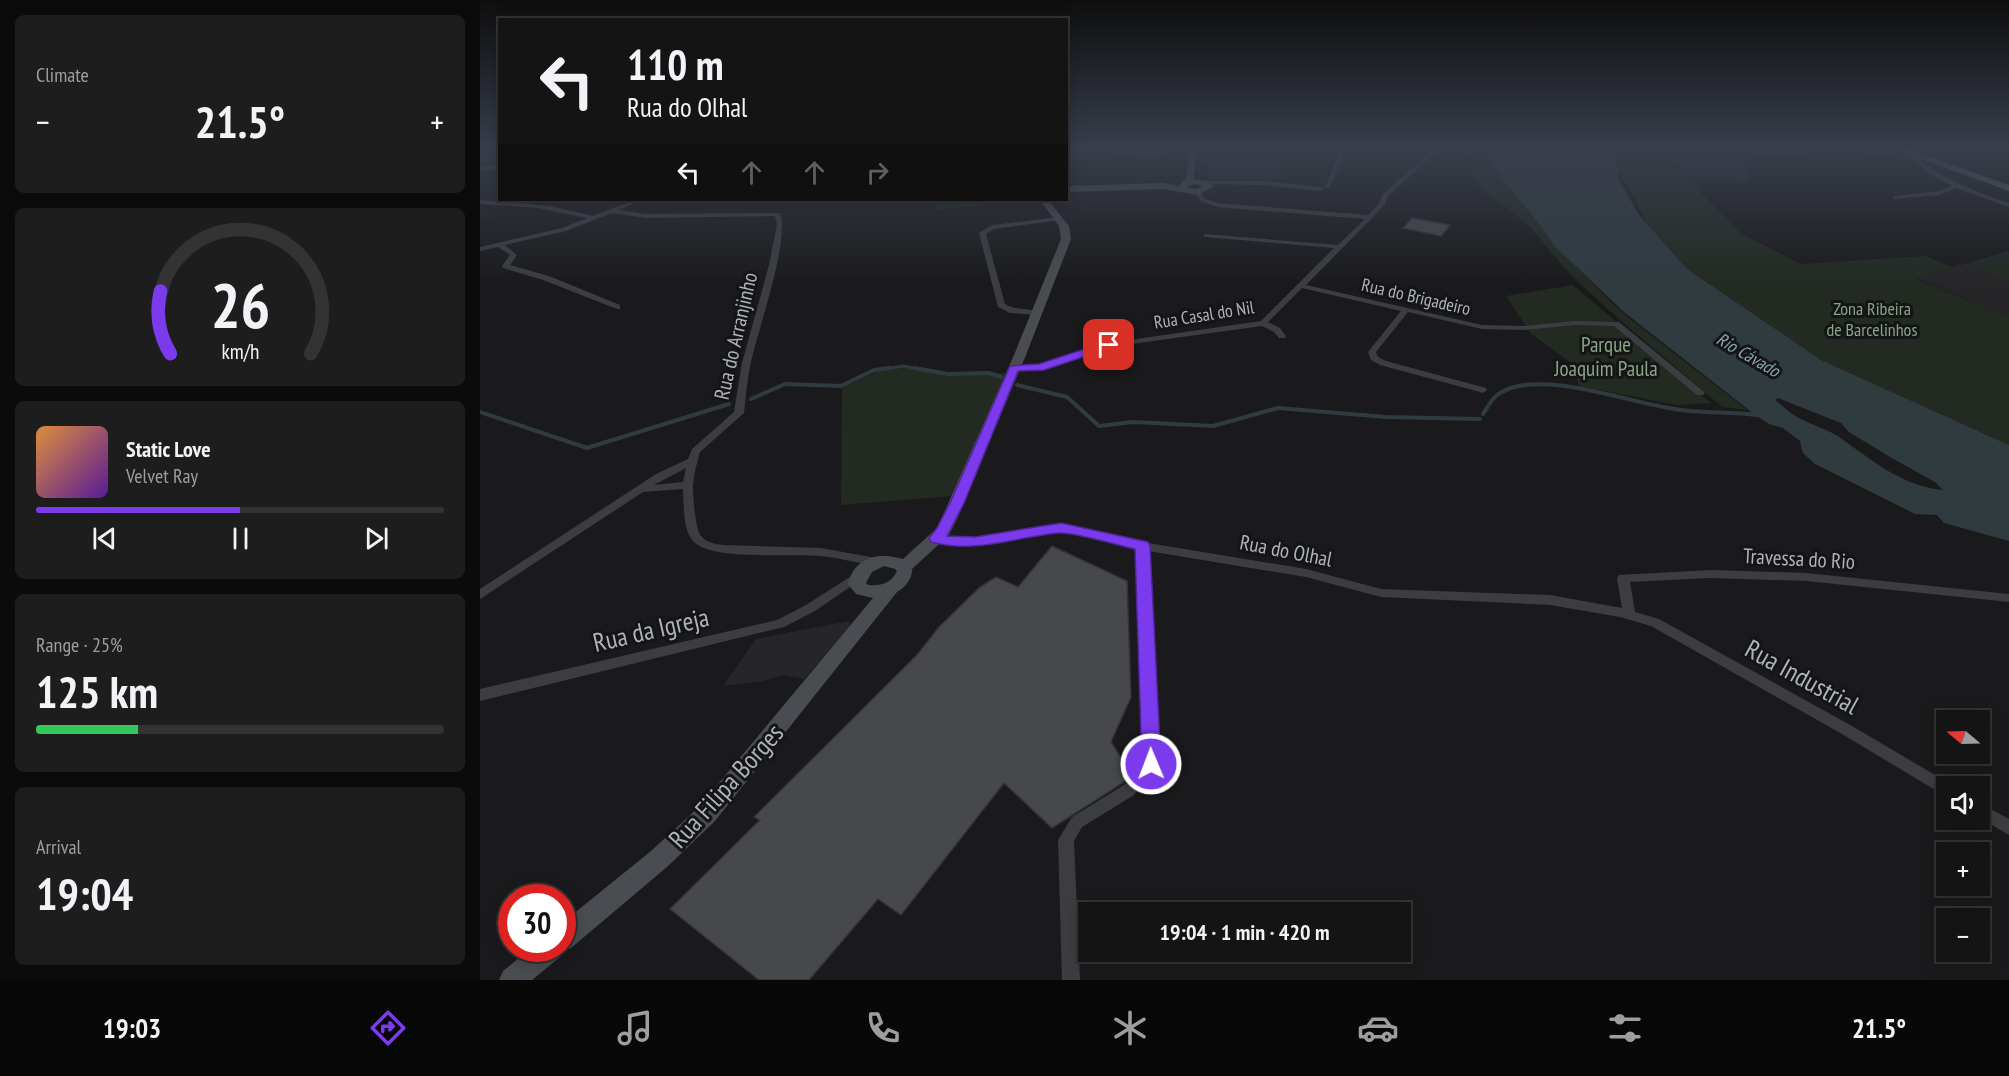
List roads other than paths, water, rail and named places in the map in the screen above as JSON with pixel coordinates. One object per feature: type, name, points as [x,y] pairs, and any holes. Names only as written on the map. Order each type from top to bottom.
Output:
[{"type":"main road","points":[[862,582],[891,563],[920,550],[936,538],[943,531],[957,503],[1066,239],[1064,226],[1045,201]]},
{"type":"main road","name":"Rua Filipa Borges","points":[[576,927],[659,859],[707,814],[904,575],[891,563]]},
{"type":"main road","points":[[862,582],[880,592],[892,587]]},
{"type":"main road","points":[[862,582],[870,615]]},
{"type":"main road","points":[[512,980],[534,962]]},
{"type":"street","points":[[1199,194],[1203,200],[1217,205],[1370,217]]},
{"type":"street","name":"Rua Casal do Nil","points":[[1014,368],[1040,368],[1109,345],[1263,323],[1370,217],[1382,204],[1386,194]]},
{"type":"street","points":[[1895,198],[1933,194]]},
{"type":"street","points":[[1975,194],[2009,205]]},
{"type":"street","points":[[480,249],[564,230],[636,201]]},
{"type":"street","points":[[480,202],[559,208],[593,218]]},
{"type":"street","name":"Rua do Arranjinho","points":[[610,211],[646,216],[778,214],[780,224],[773,265],[746,363],[739,413],[696,452],[692,461]]},
{"type":"street","points":[[1037,313],[1010,310],[1001,305],[982,233],[992,227],[1059,219]]},
{"type":"street","points":[[1206,235],[1341,247]]},
{"type":"street","points":[[500,245],[513,255],[506,266],[546,278],[616,307]]},
{"type":"street","name":"Rua do Brigadeiro","points":[[1302,286],[1482,327],[1524,328],[1575,323],[1616,324],[1701,393]]},
{"type":"street","points":[[1405,311],[1372,352],[1374,358],[1383,363],[1483,390]]},
{"type":"street","points":[[1263,323],[1277,330],[1282,336]]},
{"type":"street","points":[[692,461],[688,485],[692,528],[697,539],[707,546],[723,549],[821,552],[891,563]]},
{"type":"street","points":[[480,595],[672,469],[692,461]]},
{"type":"street","points":[[641,489],[688,485]]},
{"type":"street","name":"Rua do Olhal","points":[[936,538],[952,542],[975,542],[1061,528],[1143,546],[1306,573],[1381,593],[1550,600],[1629,614]]},
{"type":"street","points":[[1071,980],[1066,840],[1077,822],[1130,790],[1151,764],[1143,546]]},
{"type":"street","points":[[842,556],[862,582]]},
{"type":"street","name":"Travessa do Rio","points":[[1629,614],[1623,578],[1712,574],[1806,577],[2009,598]]},
{"type":"street","name":"Rua da Igreja","points":[[480,695],[780,624],[828,597],[862,582]]},
{"type":"street","name":"Rua Industrial","points":[[1629,614],[1655,622],[1847,730],[1936,783]]},
{"type":"street","points":[[1990,816],[2009,828]]},
{"type":"water","name":"Rio Cávado","points":[[1514,194],[1627,194],[1639,215],[1687,269],[1821,360],[2009,445],[2009,541],[1944,523],[1937,515],[1915,514],[1815,464],[1803,453],[1800,441],[1783,428],[1769,424],[1754,414],[1625,313],[1554,246]],"holes":[[[1778,398],[1841,423],[1849,432],[1935,482],[1943,490],[1915,484],[1890,472],[1837,436],[1794,415],[1775,400]]]},
{"type":"waterway","points":[[878,370],[904,366],[923,370]]},
{"type":"waterway","points":[[751,399],[785,384],[841,386],[874,370],[889,368]]},
{"type":"waterway","points":[[915,368],[948,374],[989,373],[1001,377]]},
{"type":"waterway","points":[[1483,414],[1492,400],[1500,393],[1517,386],[1538,384],[1586,389],[1685,411],[1757,415]]},
{"type":"waterway","points":[[1017,385],[1067,397],[1099,426],[1133,422],[1213,426],[1278,408],[1386,417],[1480,419]]},
{"type":"waterway","points":[[480,412],[587,448],[729,404]]},
{"type":"park label","name":"Zona Ribeira de Barcelinhos","points":[[1872,319]]},
{"type":"park label","name":"Parque Joaquim Paula","points":[[1606,357]]}]
